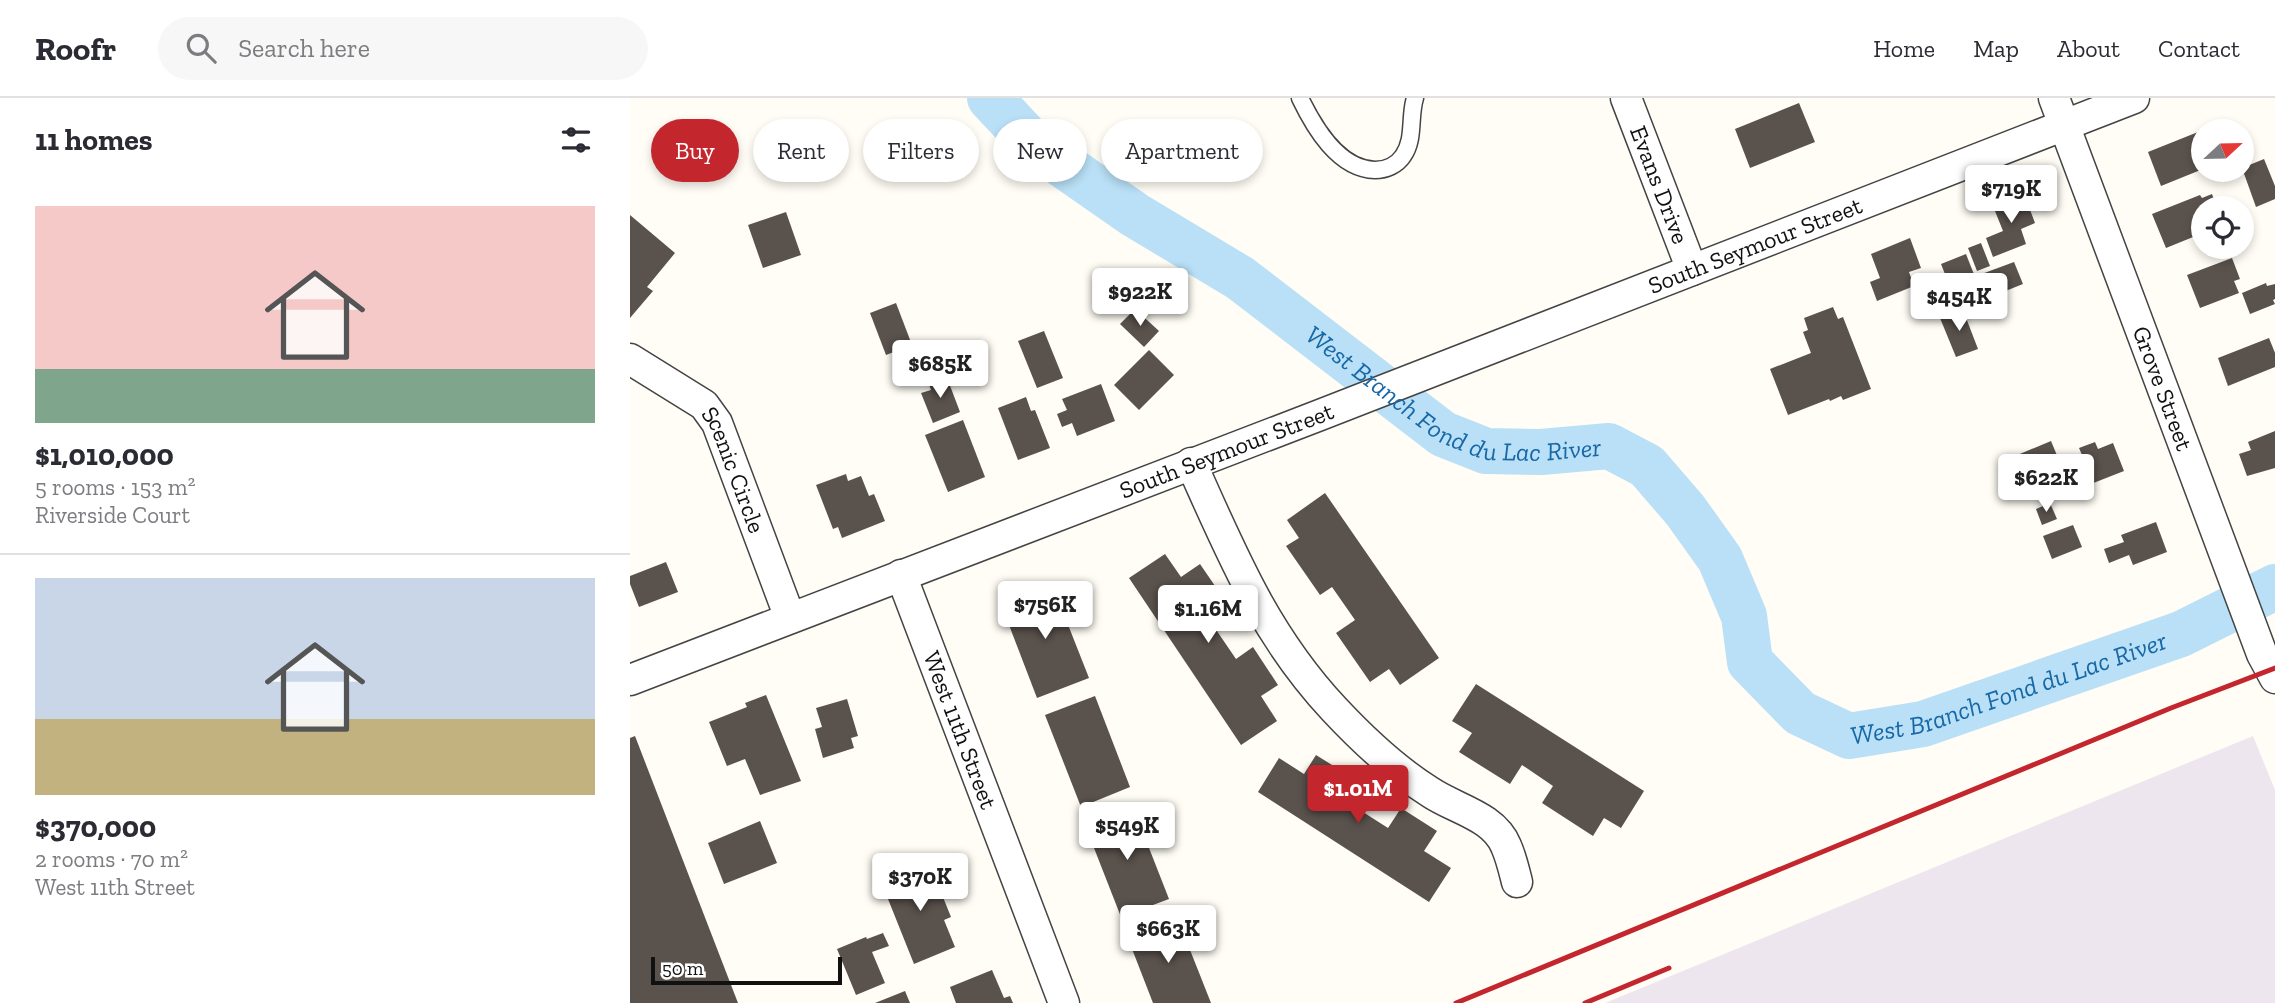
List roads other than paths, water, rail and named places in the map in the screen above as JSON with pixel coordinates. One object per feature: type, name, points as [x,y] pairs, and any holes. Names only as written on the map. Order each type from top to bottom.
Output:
[{"type":"street","name":"Evans Drive","points":[[1626,98],[1692,270]]},
{"type":"street","name":"Grove Street","points":[[2054,98],[2269,666]]},
{"type":"street","name":"South Seymour Street","points":[[630,680],[2134,98]]},
{"type":"street","name":"Scenic Circle","points":[[630,359],[704,405],[717,423],[790,618]]},
{"type":"street","points":[[1191,463],[1254,600],[1307,677],[1347,722],[1391,761],[1431,793],[1487,823],[1506,843],[1517,882]]},
{"type":"street","name":"West 11th Street","points":[[901,575],[1064,1003]]},
{"type":"lane","points":[[1300,98],[1316,127],[1338,152],[1358,166],[1375,170],[1391,166],[1404,156],[1410,140],[1415,98]]},
{"type":"waterway","name":"West Branch Fond du Lac River","points":[[990,98],[1033,144],[1135,215],[1240,278],[1443,434],[1486,451],[1541,452],[1609,446],[1647,466],[1685,510],[1720,559],[1744,616],[1750,662],[1800,713],[1849,736],[1923,724],[2181,634],[2275,587]]},
{"type":"railway","points":[[1456,1003],[2171,708],[2275,668]]},
{"type":"railway","points":[[1585,1003],[1669,968]]}]
